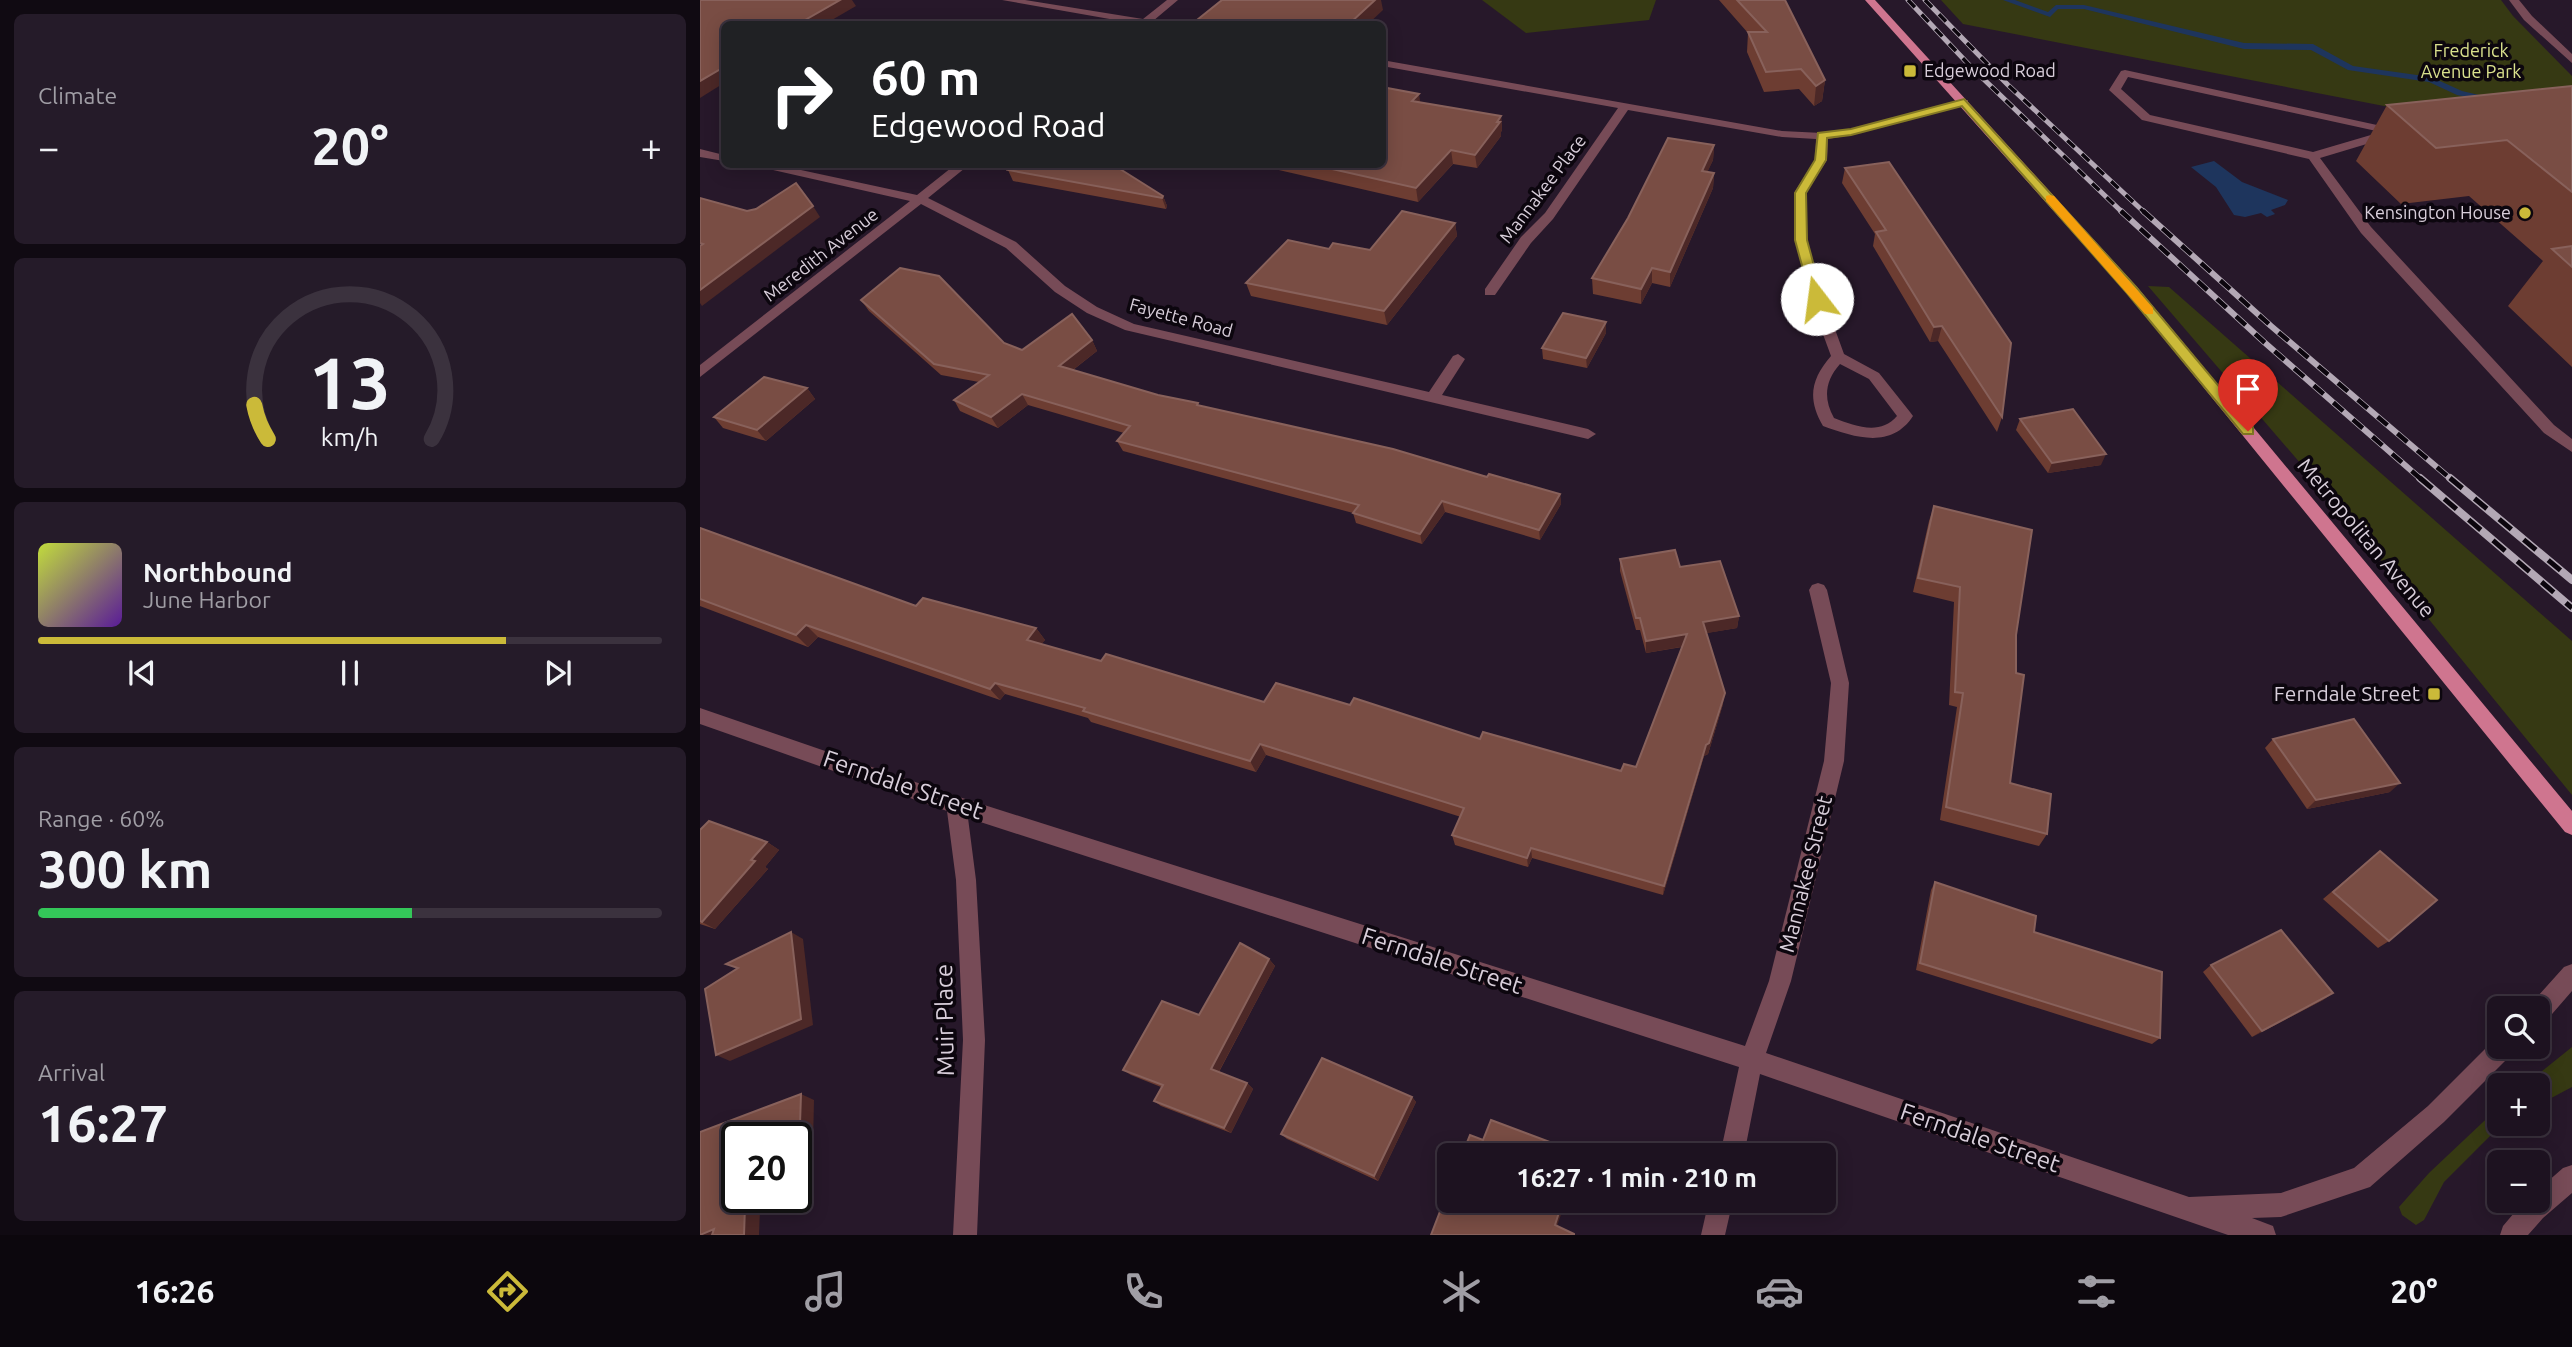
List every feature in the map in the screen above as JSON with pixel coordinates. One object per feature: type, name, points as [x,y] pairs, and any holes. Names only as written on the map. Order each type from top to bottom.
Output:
[{"type":"main road","name":"Metropolitan Avenue","points":[[1870,0],[2132,290],[2572,827]]},
{"type":"street","points":[[1007,0],[1130,21]]},
{"type":"street","points":[[1150,21],[1173,0]]},
{"type":"street","points":[[2514,0],[2528,18],[2572,60]]},
{"type":"street","points":[[1386,63],[1782,134],[1822,136],[1851,132],[1964,103]]},
{"type":"street","points":[[2395,132],[2313,156],[2146,118],[2115,90],[2125,73],[2395,132],[2408,132]]},
{"type":"street","name":"Mannakee Place","points":[[1490,292],[1526,240],[1549,216],[1624,107]]},
{"type":"street","points":[[1822,136],[1821,160],[1800,193],[1801,240],[1817,299],[1838,357],[1874,376],[1905,416],[1899,427],[1879,434],[1858,432],[1828,422],[1819,407],[1820,376],[1838,357]]},
{"type":"street","points":[[700,153],[721,157]]},
{"type":"street","points":[[2313,156],[2367,230],[2549,429],[2572,447]]},
{"type":"street","name":"Fayette Road","points":[[773,168],[920,199],[1011,245],[1060,289],[1088,308],[1130,327],[1587,434]]},
{"type":"street","name":"Meredith Avenue","points":[[700,372],[959,168]]},
{"type":"street","points":[[1432,399],[1458,359]]},
{"type":"street","name":"Mannakee Street","points":[[1735,1143],[1752,1060],[1780,981],[1834,761],[1840,682],[1818,590]]},
{"type":"street","name":"Ferndale Street","points":[[700,716],[956,804],[1752,1060],[2264,1235]]},
{"type":"street","name":"Muir Place","points":[[956,804],[966,880],[974,1040],[965,1235]]},
{"type":"street","points":[[2550,1000],[2572,975]]},
{"type":"street","name":"Ferndale Street","points":[[2183,1208],[2281,1205],[2361,1178],[2436,1114],[2491,1059]]},
{"type":"street","points":[[2512,1235],[2534,1209],[2572,1177]]},
{"type":"street","points":[[1713,1235],[1718,1213]]},
{"type":"green space","points":[[1482,0],[1656,0],[1649,20],[1526,33]]},
{"type":"green space","name":"Frederick Avenue Park","points":[[1941,0],[2501,0],[2513,16],[2572,76],[2572,132],[2451,119],[1963,24]]},
{"type":"green space","points":[[2148,286],[2169,287],[2572,641],[2572,795],[2331,499]]},
{"type":"green space","points":[[2572,1047],[2572,1087],[2550,1099],[2550,1073],[2540,1073]]},
{"type":"green space","points":[[2487,1118],[2487,1136],[2490,1136],[2444,1182],[2424,1220],[2416,1225],[2402,1215],[2399,1207],[2429,1173]]},
{"type":"water","points":[[2214,161],[2242,182],[2288,200],[2285,205],[2271,210],[2275,214],[2267,217],[2261,213],[2245,217],[2234,215],[2216,187],[2191,167]]},
{"type":"building","points":[[700,0],[840,0],[803,21],[721,21],[721,69],[700,81]]},
{"type":"building","points":[[1222,0],[1375,0],[1352,21],[1196,21]]},
{"type":"building","points":[[1737,0],[1785,0],[1825,80],[1816,86],[1801,69],[1766,72],[1748,32],[1767,32]]},
{"type":"building","points":[[2572,86],[2572,192],[2507,140],[2436,148],[2387,105]]},
{"type":"building","points":[[1386,88],[1419,94],[1412,101],[1501,116],[1497,122],[1500,122],[1475,155],[1451,150],[1416,188],[1328,168],[1386,168]]},
{"type":"building","points":[[1668,138],[1714,145],[1702,171],[1714,173],[1670,272],[1652,268],[1641,289],[1592,278],[1628,218]]},
{"type":"building","points":[[1889,162],[2011,343],[2002,417],[1942,326],[1934,327],[1876,232],[1886,230],[1845,168]]},
{"type":"building","points":[[1118,168],[1163,196],[1162,198],[1008,170]]},
{"type":"building","points":[[796,183],[813,206],[700,290],[700,246],[703,244],[700,243],[700,198],[747,211],[756,209]]},
{"type":"building","points":[[1402,211],[1455,223],[1384,311],[1246,283],[1288,240],[1329,249],[1333,243],[1370,250]]},
{"type":"building","points":[[2572,246],[2572,267],[2552,249]]},
{"type":"building","points":[[900,268],[939,276],[1004,343],[1022,350],[1072,314],[1092,340],[1059,366],[1158,395],[1198,403],[1197,405],[1393,449],[1487,477],[1489,474],[1560,494],[1539,530],[1442,501],[1420,534],[1353,513],[1359,505],[1117,441],[1130,426],[1022,394],[991,417],[954,400],[989,375],[934,364],[861,300]]},
{"type":"building","points":[[1563,313],[1606,322],[1586,358],[1542,348]]},
{"type":"building","points":[[764,377],[807,388],[757,430],[714,417]]},
{"type":"building","points":[[2073,409],[2106,454],[2052,463],[2020,419]]},
{"type":"building","points":[[1934,506],[2032,530],[2016,635],[2016,673],[2024,675],[2010,783],[2051,794],[2047,834],[1946,807],[1963,693],[1955,692],[1960,587],[1918,578]]},
{"type":"building","points":[[700,528],[916,606],[923,598],[1036,628],[1027,640],[1101,661],[1106,654],[1264,702],[1276,683],[1350,705],[1354,698],[1480,739],[1483,732],[1621,771],[1624,764],[1636,767],[1687,634],[1646,641],[1640,618],[1636,618],[1620,559],[1675,550],[1680,567],[1720,561],[1739,616],[1703,622],[1725,693],[1709,743],[1706,745],[1664,886],[1531,848],[1527,858],[1452,835],[1464,808],[1260,744],[1250,761],[1083,711],[1085,708],[995,683],[990,689],[806,625],[796,635],[700,599]]},
{"type":"building","points":[[2354,719],[2400,783],[2316,800],[2273,739]]},
{"type":"building","points":[[709,821],[767,842],[751,860],[755,861],[702,922],[700,830]]},
{"type":"building","points":[[2380,851],[2437,900],[2389,941],[2333,892]]},
{"type":"building","points":[[1935,882],[2036,916],[2034,932],[2162,972],[2160,1038],[1920,963]]},
{"type":"building","points":[[2281,930],[2333,993],[2262,1031],[2211,965]]},
{"type":"building","points":[[791,932],[801,1019],[716,1055],[705,989],[738,968],[726,964]]},
{"type":"building","points":[[1240,943],[1269,959],[1211,1069],[1247,1083],[1224,1128],[1154,1101],[1163,1085],[1123,1070],[1162,1001],[1199,1015]]},
{"type":"building","points":[[1322,1058],[1412,1097],[1374,1176],[1281,1134]]},
{"type":"building","points":[[801,1094],[800,1122],[727,1122]]},
{"type":"building","points":[[1491,1120],[1552,1143],[1467,1143],[1470,1135],[1483,1140]]},
{"type":"building","points":[[721,1124],[721,1213],[745,1213],[744,1235],[712,1235],[714,1229],[700,1235],[700,1132]]},
{"type":"building","points":[[1439,1213],[1559,1213],[1555,1225],[1574,1234],[1574,1235],[1431,1235]]},
{"type":"waterway","points":[[2007,0],[2050,15],[2056,7],[2084,7],[2244,46],[2313,47],[2351,68],[2431,80],[2460,93],[2492,99]]},
{"type":"railway","points":[[1908,0],[1972,68],[2123,213]]},
{"type":"railway","points":[[1925,0],[2008,85],[2145,213]]},
{"type":"railway","points":[[2121,211],[2264,342],[2422,480]]},
{"type":"railway","points":[[2143,211],[2271,326],[2452,480]]},
{"type":"railway","points":[[2420,478],[2572,608]]},
{"type":"railway","points":[[2450,478],[2572,580]]},
{"type":"slow traffic","points":[[2050,198],[2149,311]]},
{"type":"place","name":"Edgewood Road","points":[[1910,71]]},
{"type":"place","name":"Kensington House","points":[[2525,213]]},
{"type":"place","name":"Ferndale Street","points":[[2434,694]]},
{"type":"route","points":[[1817,299],[1801,240],[1800,193],[1821,160],[1822,136],[1851,132],[1964,103],[2132,290],[2248,431]]}]
